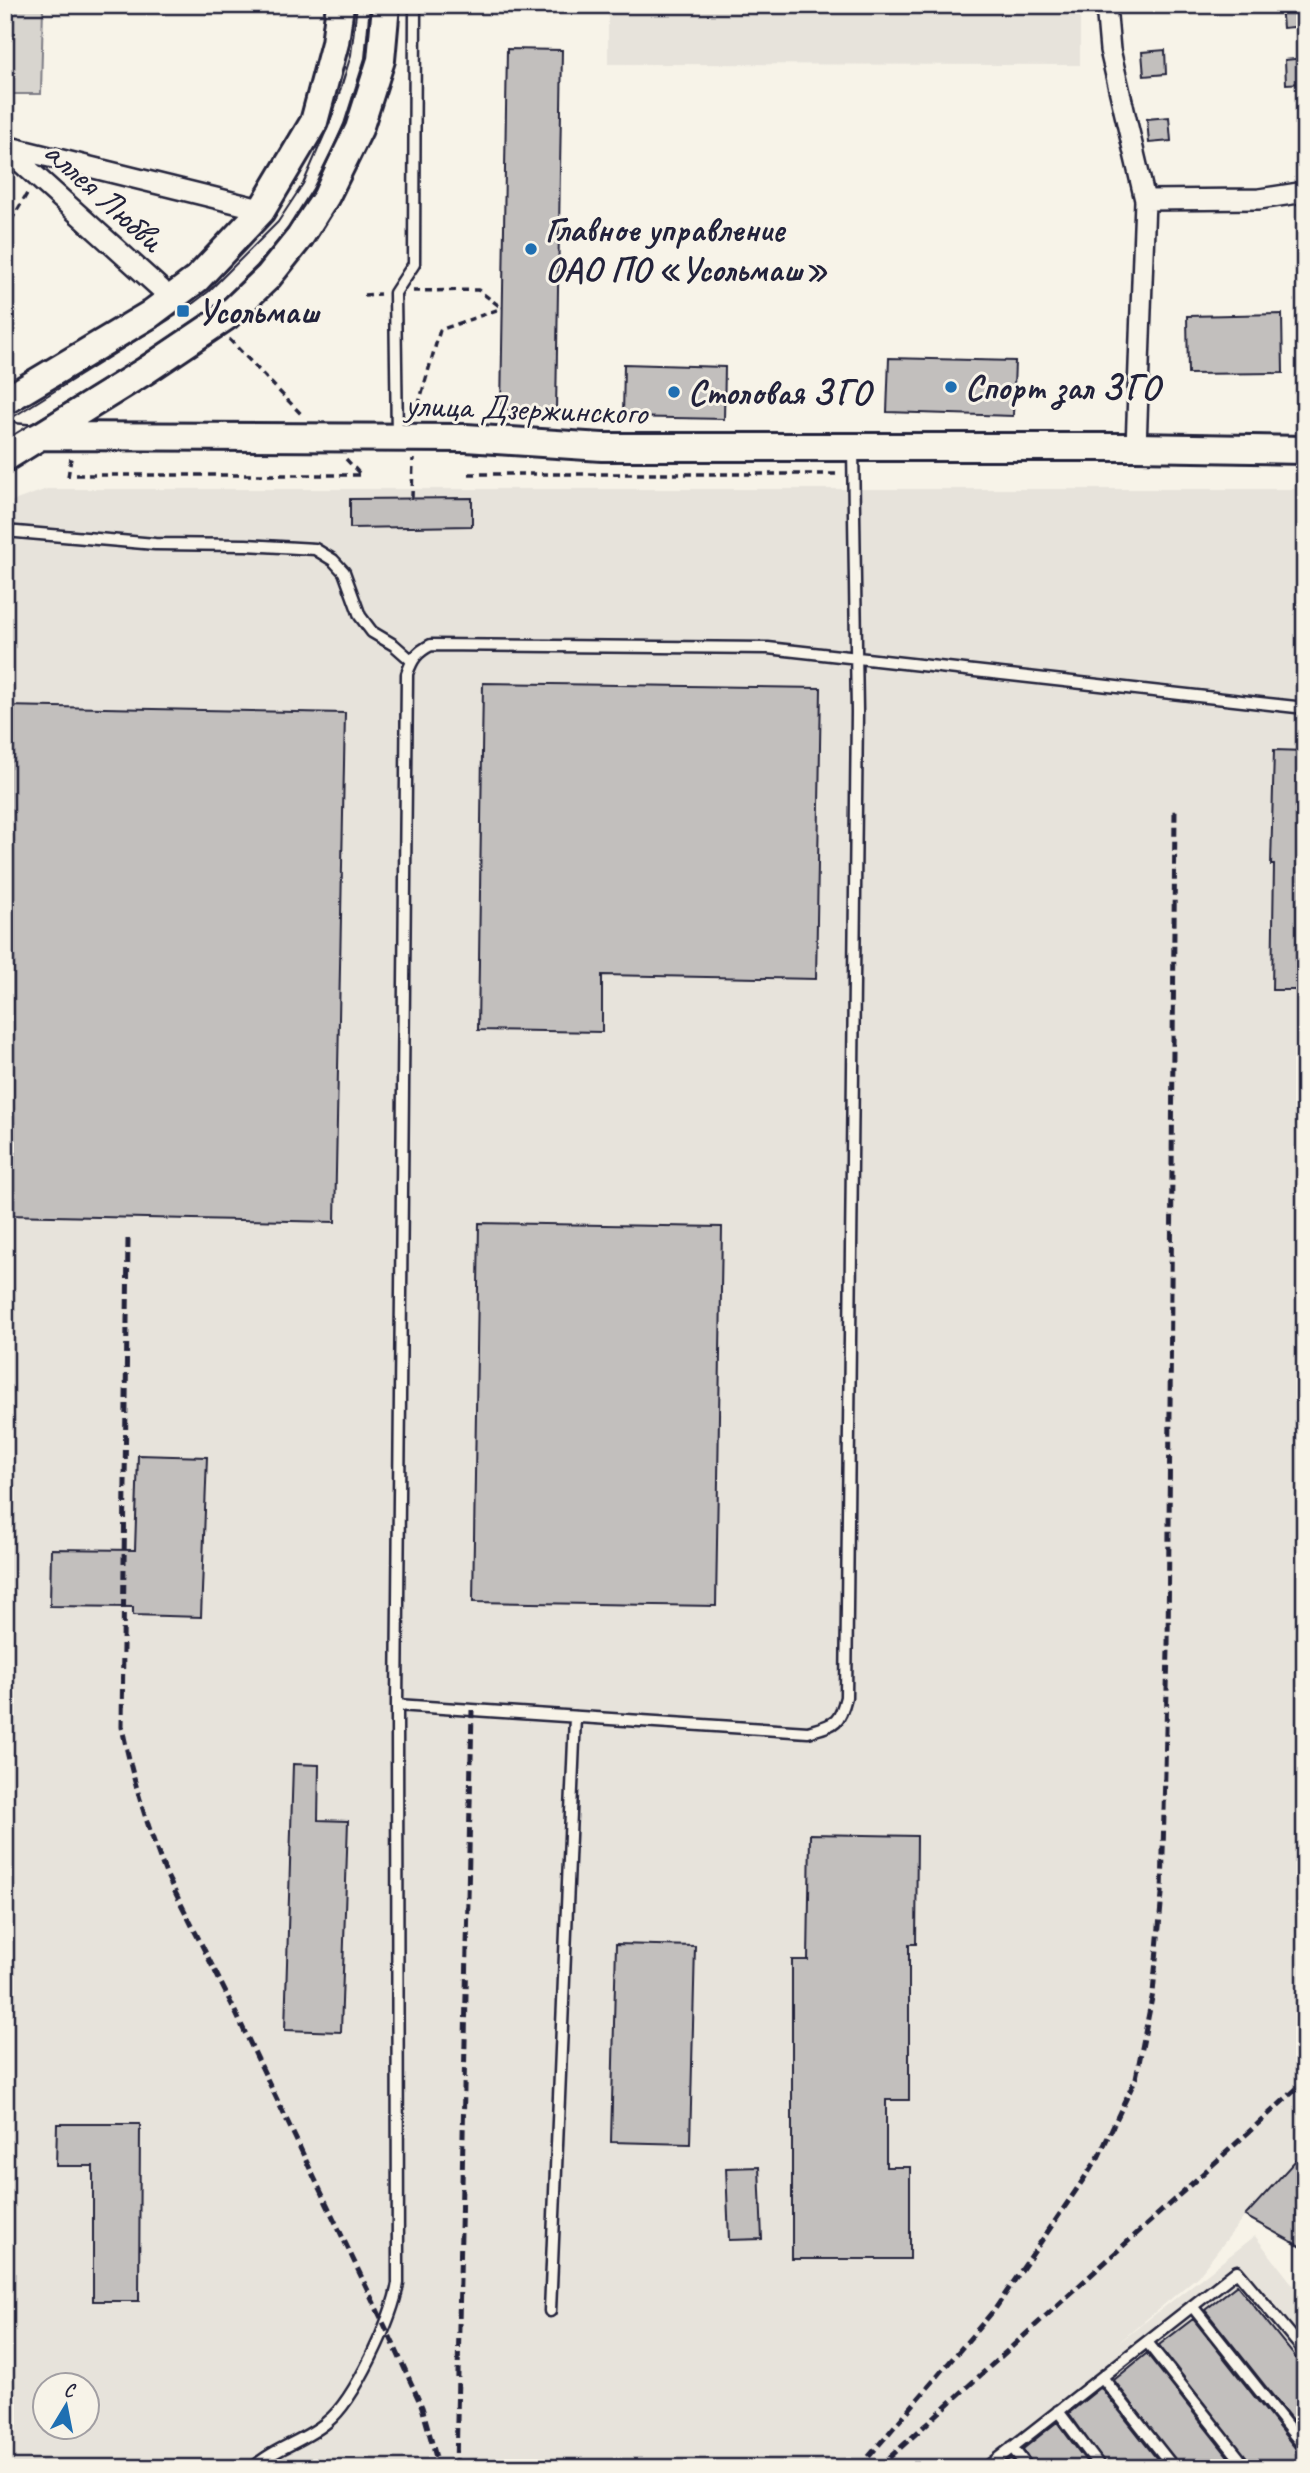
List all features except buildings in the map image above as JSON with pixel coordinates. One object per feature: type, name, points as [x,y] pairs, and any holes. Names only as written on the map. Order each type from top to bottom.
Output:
[{"type":"street","points":[[5,401],[149,314],[197,279],[261,211],[314,122],[335,43],[340,5]]},
{"type":"street","points":[[5,458],[228,316],[268,277],[300,237],[326,196],[359,129],[381,60],[386,5]]},
{"type":"street","points":[[1106,5],[1110,50],[1145,200],[1136,447]]},
{"type":"street","points":[[5,147],[252,207]]},
{"type":"street","name":"аллея Любви","points":[[5,147],[161,289]]},
{"type":"street","points":[[1145,200],[1259,199],[1305,192]]},
{"type":"street","points":[[5,429],[15,434],[40,436]]},
{"type":"street","name":"улица Дзержинского","points":[[40,436],[466,438],[853,461],[1136,447],[1305,450]]},
{"type":"lane","points":[[408,437],[395,293],[414,264],[415,5]]},
{"type":"lane","points":[[397,1704],[808,1732],[830,1726],[841,1717],[846,1697],[856,658],[853,461]]},
{"type":"lane","points":[[5,531],[155,544],[315,549],[333,560],[344,572],[360,616],[372,632],[394,645],[411,660]]},
{"type":"lane","points":[[253,2468],[328,2422],[362,2376],[396,2297],[398,2283],[397,1704],[407,674],[411,660],[419,651],[431,645],[768,648],[1305,708]]},
{"type":"lane","points":[[551,2311],[575,1717]]},
{"type":"lane","points":[[986,2468],[1237,2271],[1305,2352]]},
{"type":"lane","points":[[1192,2306],[1305,2448]]},
{"type":"lane","points":[[1147,2342],[1247,2468]]},
{"type":"lane","points":[[1102,2377],[1174,2468]]},
{"type":"lane","points":[[1058,2411],[1101,2468]]},
{"type":"lane","points":[[1012,2447],[1028,2468]]},
{"type":"path","points":[[5,231],[37,175]]},
{"type":"path","points":[[412,498],[408,437],[440,330],[502,308],[478,290],[440,289]]},
{"type":"path","points":[[223,332],[309,423]]},
{"type":"path","points":[[68,477],[72,456]]},
{"type":"path","points":[[469,474],[853,461]]},
{"type":"path","points":[[76,475],[361,475]]},
{"type":"shaded area","points":[[5,5],[43,5],[41,94],[5,94]]},
{"type":"shaded area","points":[[608,5],[1080,5],[1080,65],[608,64]]},
{"type":"shaded area","points":[[47,489],[1305,489],[1305,2150],[1245,2216],[1198,2276],[1117,2344],[1255,2236],[1301,2295],[1305,2293],[1305,2468],[5,2468],[5,504]]},
{"type":"tram line","points":[[5,422],[183,311],[208,292],[278,222],[303,184],[332,117],[351,55],[357,5]]},
{"type":"tram line","points":[[5,440],[141,357],[219,303],[257,266],[288,229],[314,191],[344,124],[365,58],[370,5]]},
{"type":"railway","points":[[859,2468],[995,2309],[1098,2158],[1136,2078],[1153,1993],[1162,1894],[1168,1649],[1175,809]]},
{"type":"railway","points":[[128,1239],[122,1727],[130,1765],[166,1874],[232,2005],[392,2341],[422,2407],[439,2468]]},
{"type":"railway","points":[[456,2468],[472,1710]]},
{"type":"railway","points":[[878,2468],[1305,2081]]},
{"type":"place","name":"Главное управление ОАО ПО «Усольмаш»","points":[[531,249]]},
{"type":"place","name":"Усольмаш","points":[[183,311]]},
{"type":"place","name":"Спорт зал ЗГО","points":[[951,387]]},
{"type":"place","name":"Столовая ЗГО","points":[[674,392]]}]
